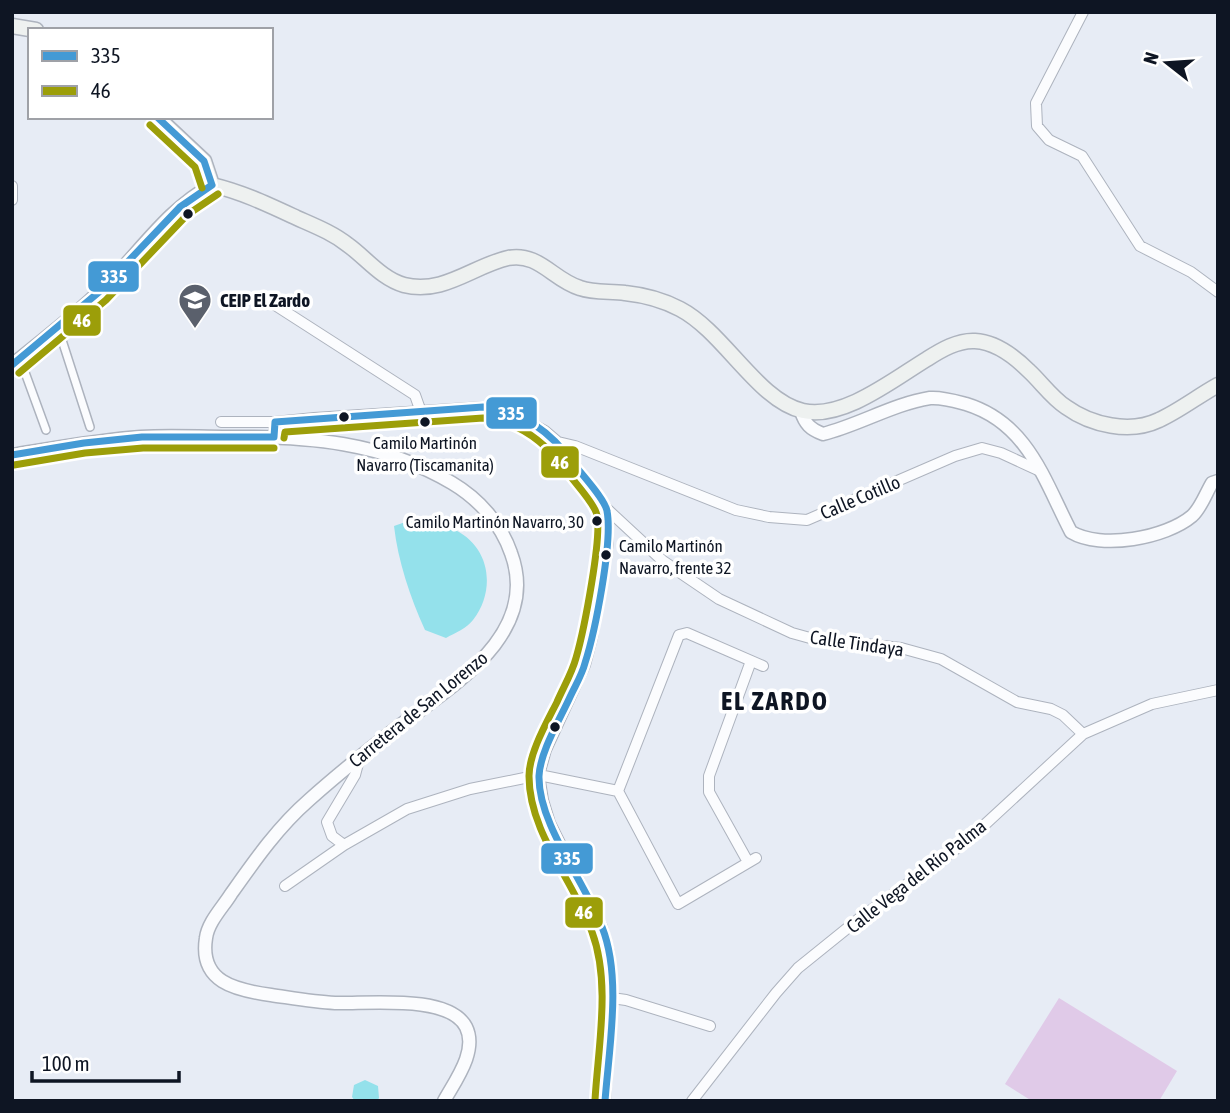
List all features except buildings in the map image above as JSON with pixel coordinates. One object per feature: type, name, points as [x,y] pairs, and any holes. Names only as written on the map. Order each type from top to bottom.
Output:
[{"type":"main road","points":[[159,119],[204,161],[212,185],[236,190],[331,233],[383,274],[404,285],[433,286],[461,278],[509,258],[525,257],[542,264],[579,288],[652,297],[682,310],[712,332],[761,384],[783,402],[801,411],[819,413],[841,408],[858,401],[947,346],[973,341],[996,345],[1021,362],[1065,407],[1091,420],[1116,426],[1138,427],[1158,421],[1218,385]]},
{"type":"street","points":[[1083,12],[1036,103],[1037,125],[1049,139],[1082,156],[1140,246],[1191,272],[1218,292]]},
{"type":"street","points":[[46,430],[18,366],[100,292],[165,221],[193,195],[212,185]]},
{"type":"street","points":[[12,186],[12,200]]},
{"type":"street","points":[[275,305],[415,396],[421,412]]},
{"type":"street","points":[[60,334],[90,427]]},
{"type":"street","points":[[801,411],[805,423],[823,434],[932,398],[952,400],[980,408],[1004,423],[1029,448],[1071,533],[1083,539],[1114,541],[1165,531],[1195,514],[1212,483],[1218,481]]},
{"type":"street","points":[[220,422],[275,422],[483,407],[504,409],[545,431],[558,442]]},
{"type":"street","points":[[274,437],[275,422]]},
{"type":"street","name":"Carretera de San Lorenzo","points":[[12,455],[142,437],[274,437],[328,441],[363,447],[429,470],[456,486],[484,508],[505,537],[518,571],[518,597],[511,620],[494,646],[463,677],[360,756],[306,803],[265,844],[207,931],[204,954],[209,969],[223,983],[246,991],[331,1003],[433,1006],[452,1014],[466,1027],[469,1045],[463,1067],[444,1101]]},
{"type":"street","name":"Calle Cotillo","points":[[558,442],[575,446],[736,510],[807,520],[955,456],[982,448],[1001,453],[1040,471]]},
{"type":"street","name":"Calle Tindaya","points":[[558,442],[607,509],[663,561],[719,599],[792,633],[810,638],[901,648],[942,659],[1017,702],[1051,709],[1063,715],[1083,734]]},
{"type":"street","points":[[604,1101],[612,998],[609,952],[602,927],[550,823],[539,775],[546,750],[585,665],[592,638],[608,543],[607,509]]},
{"type":"street","points":[[751,661],[709,776],[709,792],[752,860],[678,904],[618,791],[679,635],[687,633],[763,666]]},
{"type":"street","name":"Calle Vega del Río Palma","points":[[692,1101],[798,968],[860,918],[967,841],[1083,734],[1152,704],[1218,690]]},
{"type":"street","points":[[344,845],[332,836],[327,822],[355,775],[360,756]]},
{"type":"street","points":[[285,886],[344,845],[407,809],[470,789],[539,775],[618,791]]},
{"type":"street","points":[[612,998],[710,1026]]},
{"type":"shaded area","points":[[1059,998],[1177,1071],[1159,1101],[1032,1101],[1005,1084]]},
{"type":"water","points":[[414,519],[447,526],[464,535],[474,545],[486,568],[487,581],[481,608],[468,625],[446,638],[425,630],[402,566],[394,526]]},
{"type":"water","points":[[365,1080],[378,1086],[377,1101],[355,1101],[352,1097],[354,1085]]},
{"type":"transit line","name":"335","points":[[159,119],[204,161],[212,185]]},
{"type":"transit line","name":"46","points":[[150,125],[195,167],[202,188]]},
{"type":"transit line","name":"335","points":[[12,365],[99,292],[180,207],[212,185]]},
{"type":"transit line","name":"46","points":[[19,373],[106,300],[187,215],[218,194]]},
{"type":"transit line","name":"335","points":[[274,437],[275,422],[483,407],[497,409],[523,418],[546,433],[565,453],[605,506],[608,543],[589,649],[584,667],[547,746],[539,776],[546,814],[602,927],[608,947],[613,990],[605,1101]]},
{"type":"transit line","name":"46","points":[[284,438],[285,432],[483,418],[496,420],[519,428],[549,450],[594,507],[598,523],[595,560],[579,646],[570,675],[535,748],[529,776],[536,817],[584,913],[598,952],[602,1015],[595,1100]]},
{"type":"transit line","name":"335","points":[[12,455],[142,437],[274,437]]},
{"type":"transit line","name":"46","points":[[14,465],[85,453],[143,448],[274,448]]},
{"type":"place","name":"CEIP El Zardo","points":[[195,330]]},
{"type":"place","name":"Camilo Martinón Navarro (Tiscamanita)","points":[[425,422]]},
{"type":"place","name":"Camilo Martinón Navarro, 30","points":[[597,521]]},
{"type":"place","name":"Camilo Martinón Navarro, frente 32","points":[[606,555]]},
{"type":"district","name":"EL ZARDO","points":[[775,701]]}]
